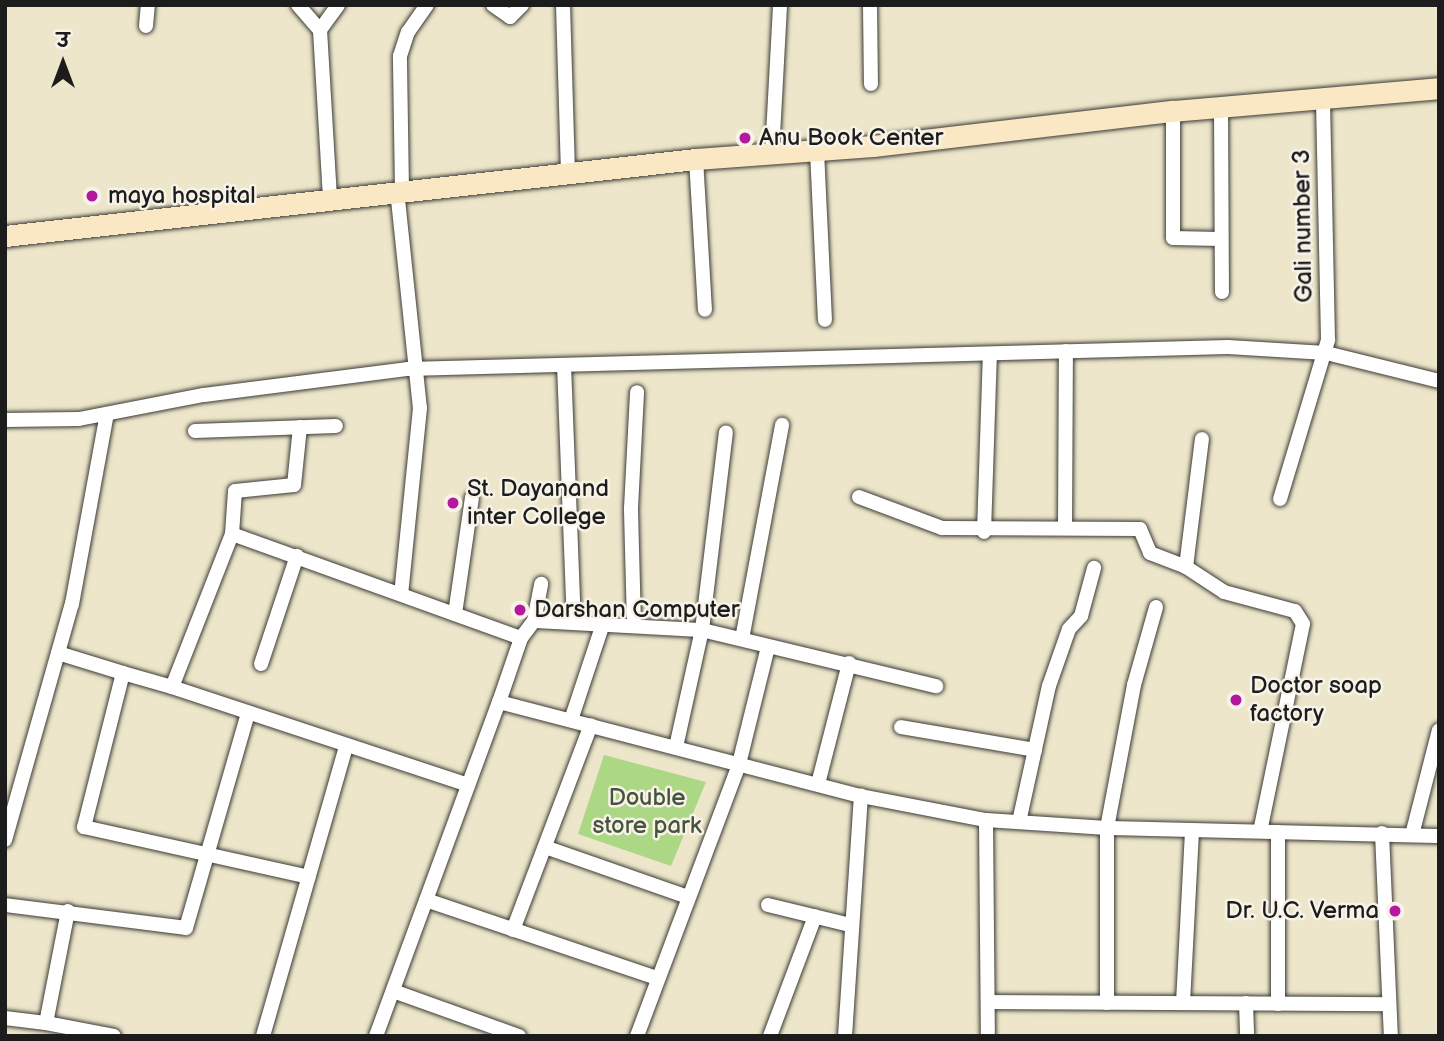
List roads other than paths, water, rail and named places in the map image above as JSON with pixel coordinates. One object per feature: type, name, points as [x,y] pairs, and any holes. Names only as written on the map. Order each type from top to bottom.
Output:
[{"type":"main road","points":[[5,236],[145,223],[330,197],[696,159],[817,151],[1173,111],[1439,88]]},
{"type":"street","points":[[146,26],[148,5]]},
{"type":"street","points":[[299,5],[320,30],[330,197]]},
{"type":"street","points":[[320,30],[338,5]]},
{"type":"street","points":[[401,594],[420,445],[399,190],[400,56],[408,33],[427,5]]},
{"type":"street","points":[[493,5],[510,17],[522,5]]},
{"type":"street","points":[[563,5],[568,173]]},
{"type":"street","points":[[772,154],[780,5]]},
{"type":"street","points":[[870,5],[871,84]]},
{"type":"street","name":"Gali number 3","points":[[1280,499],[1324,362],[1323,98]]},
{"type":"street","points":[[1221,107],[1222,292]]},
{"type":"street","points":[[1173,111],[1173,238],[1176,242],[1220,239]]},
{"type":"street","points":[[817,151],[825,320]]},
{"type":"street","points":[[696,159],[705,310]]},
{"type":"street","points":[[5,420],[79,419],[204,395],[414,369],[1066,351],[1228,347],[1439,381]]},
{"type":"street","points":[[1065,528],[1066,351]]},
{"type":"street","points":[[984,532],[990,354]]},
{"type":"street","points":[[564,365],[566,505],[574,622]]},
{"type":"street","points":[[634,625],[631,508],[637,392]]},
{"type":"street","points":[[5,840],[72,604],[107,414]]},
{"type":"street","points":[[742,639],[782,425]]},
{"type":"street","points":[[195,431],[336,426]]},
{"type":"street","points":[[172,687],[232,534],[235,491],[289,489],[297,481],[300,427]]},
{"type":"street","points":[[676,747],[702,630],[726,432]]},
{"type":"street","points":[[1186,567],[1202,439]]},
{"type":"street","points":[[859,497],[942,528],[984,532],[1065,528],[1140,529],[1150,553],[1186,567],[1224,592],[1295,611],[1302,618],[1260,831]]},
{"type":"street","points":[[455,614],[472,498]]},
{"type":"street","points":[[232,534],[521,638]]},
{"type":"street","points":[[261,664],[298,556]]},
{"type":"street","points":[[1018,822],[1049,686],[1069,629],[1080,616],[1094,568]]},
{"type":"street","points":[[376,1036],[521,638],[534,621],[541,584]]},
{"type":"street","points":[[1107,1003],[1107,828],[1134,685],[1156,607]]},
{"type":"street","points":[[534,621],[702,630],[768,647],[849,663],[936,686]]},
{"type":"street","points":[[571,720],[603,624]]},
{"type":"street","points":[[637,1036],[739,764],[768,647]]},
{"type":"street","points":[[58,653],[172,687],[468,785]]},
{"type":"street","points":[[818,784],[849,663]]},
{"type":"street","points":[[123,673],[83,827],[208,858],[309,877]]},
{"type":"street","points":[[499,702],[861,796],[986,820],[1107,828],[1439,836]]},
{"type":"street","points":[[5,905],[186,928],[248,713]]},
{"type":"street","points":[[513,929],[591,725]]},
{"type":"street","points":[[901,727],[1035,750]]},
{"type":"street","points":[[1412,835],[1439,730]]},
{"type":"street","points":[[263,1036],[346,746]]},
{"type":"street","points":[[845,1036],[850,925],[861,796]]},
{"type":"street","points":[[986,820],[988,1036]]},
{"type":"street","points":[[1183,1003],[1192,830]]},
{"type":"street","points":[[1278,832],[1278,1004]]},
{"type":"street","points":[[1382,833],[1391,1036]]},
{"type":"street","points":[[545,847],[688,897]]},
{"type":"street","points":[[426,900],[657,978]]},
{"type":"street","points":[[768,905],[850,925]]},
{"type":"street","points":[[46,1023],[68,911]]},
{"type":"street","points":[[770,1036],[816,916]]},
{"type":"street","points":[[393,991],[519,1036]]},
{"type":"street","points":[[988,1002],[1389,1004]]},
{"type":"street","points":[[1246,1003],[1247,1036]]},
{"type":"street","points":[[5,1017],[114,1036]]},
{"type":"place","name":"Anu Book Center","points":[[745,138]]},
{"type":"place","name":"maya hospital","points":[[92,196]]},
{"type":"place","name":"St. Dayanand inter College","points":[[453,503]]},
{"type":"place","name":"Darshan Computer","points":[[520,610]]},
{"type":"place","name":"Doctor soap factory","points":[[1236,700]]},
{"type":"place","name":"Dr. U.C. Verma","points":[[1395,911]]},
{"type":"park label","name":"Double store park","points":[[647,812]]}]
